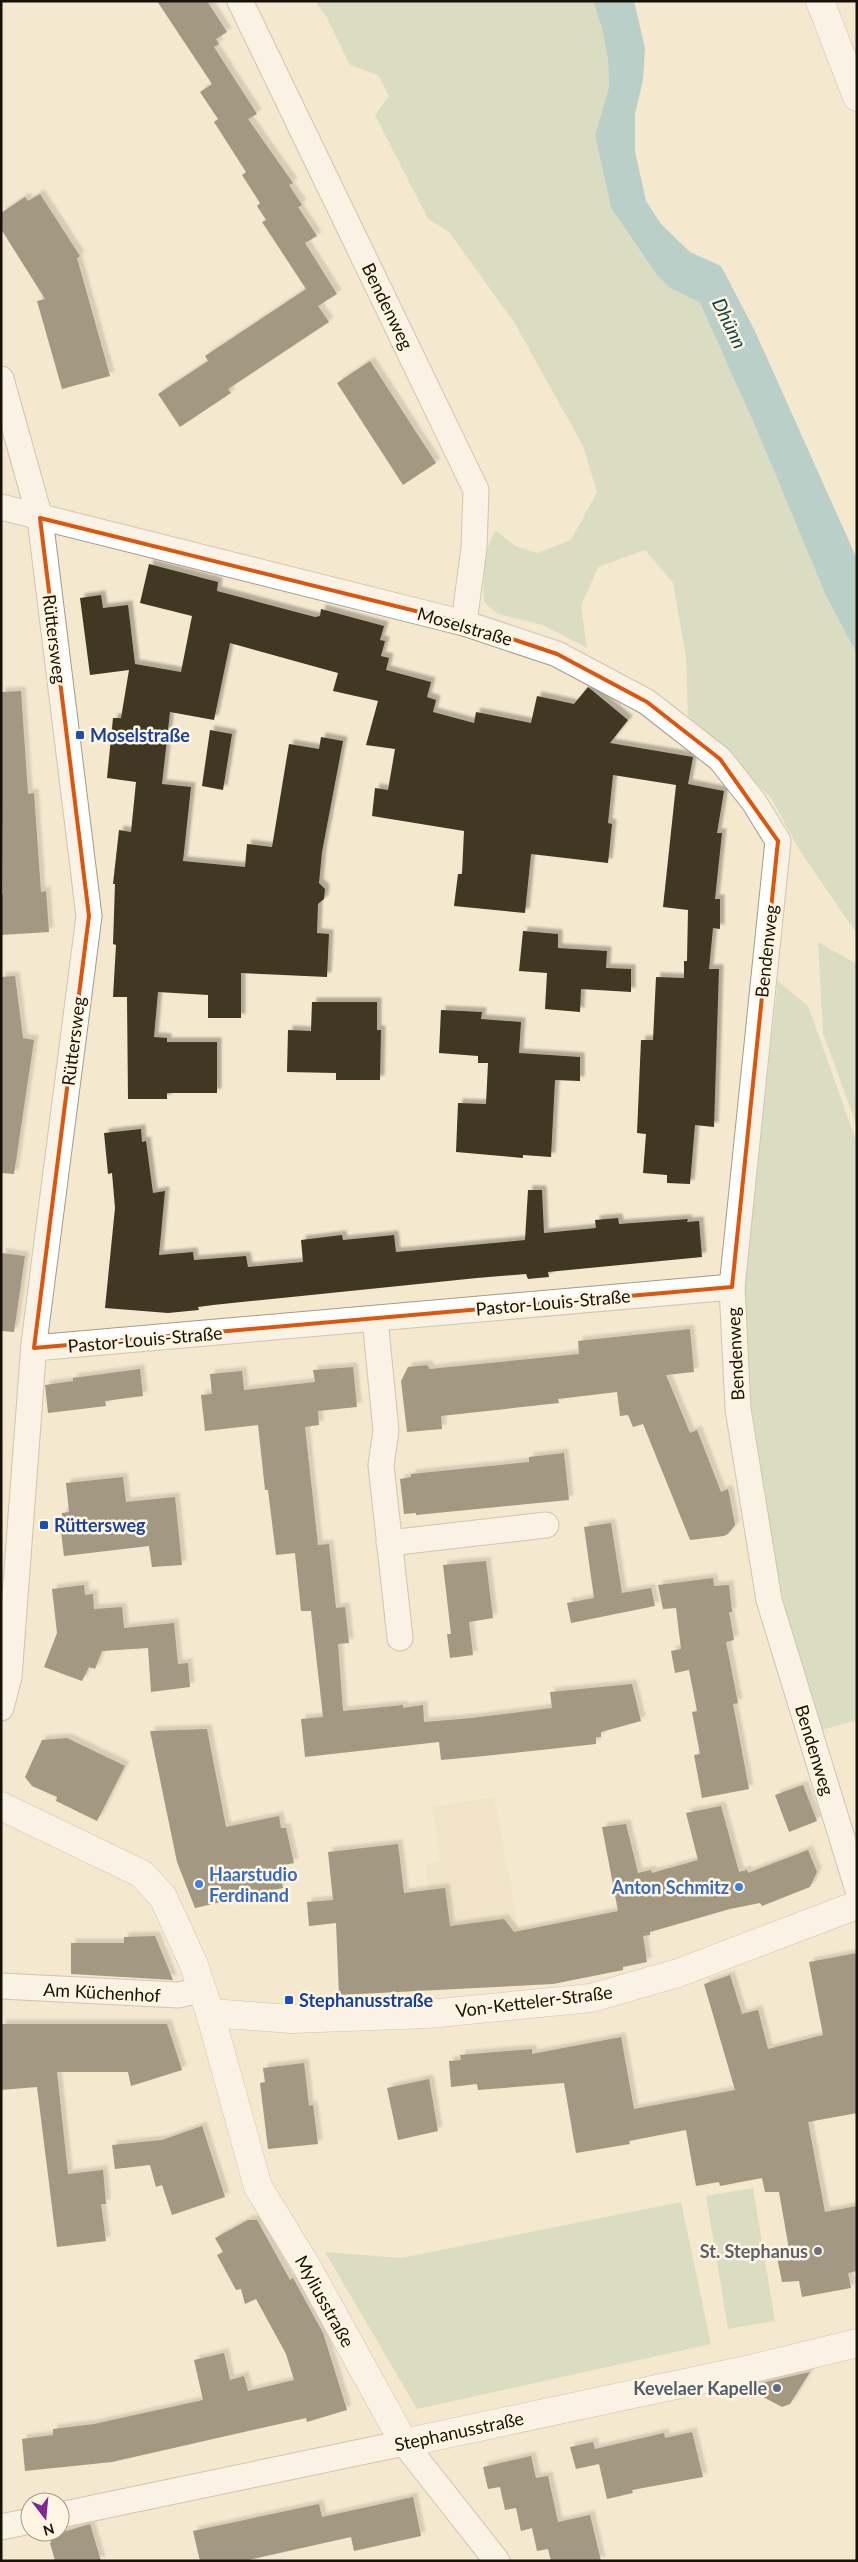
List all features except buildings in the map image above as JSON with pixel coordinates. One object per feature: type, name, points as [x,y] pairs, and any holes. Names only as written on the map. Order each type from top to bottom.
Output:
[{"type":"street","name":"Bendenweg","points":[[240,1],[476,490],[474,548],[464,624]]},
{"type":"street","points":[[820,1],[857,97]]},
{"type":"street","name":"Rüttersweg","points":[[1,379],[40,518],[89,916],[34,1348],[10,1576],[9,1677],[1,1708]]},
{"type":"street","name":"Moselstraße","points":[[1,507],[464,624],[557,654],[647,702],[720,759],[761,814]]},
{"type":"street","name":"Bendenweg","points":[[761,814],[778,841],[732,1286],[738,1410],[770,1600],[857,1887]]},
{"type":"street","name":"Pastor-Louis-Straße","points":[[34,1348],[732,1286]]},
{"type":"street","points":[[376,1319],[386,1431],[381,1465],[400,1638]]},
{"type":"street","points":[[389,1543],[546,1525]]},
{"type":"street","points":[[1,1806],[142,1874],[163,1898],[194,1965],[206,2002]]},
{"type":"street","name":"Von-Ketteler-Straße","points":[[206,2002],[292,2020],[428,2014],[591,1998],[678,1973],[857,1905]]},
{"type":"street","name":"Am Küchenhof","points":[[1,1986],[178,1995],[206,2002]]},
{"type":"street","name":"Myliusstraße","points":[[206,2002],[258,2187],[307,2267],[404,2443],[497,2561]]},
{"type":"street","name":"Stephanusstraße","points":[[70,2513],[746,2370],[857,2343]]},
{"type":"street","points":[[1,2527],[20,2523]]},
{"type":"highlighted area","points":[[40,518],[464,623],[557,654],[647,702],[720,759],[778,841],[732,1287],[34,1348],[89,916]]},
{"type":"shaded area","points":[[494,1797],[529,1986],[416,1990],[404,1893],[428,1890],[426,1866],[440,1860],[433,1807]]},
{"type":"green space","points":[[315,1],[593,1],[602,28],[608,60],[609,87],[595,135],[611,208],[657,275],[670,288],[700,303],[759,435],[826,596],[857,654],[857,934],[800,851],[771,798],[688,716],[686,657],[673,583],[645,550],[598,567],[581,606],[587,648],[543,625],[498,614],[484,602],[486,556],[491,539],[496,531],[515,546],[537,553],[571,540],[597,492],[583,446],[514,322],[449,232],[428,219],[375,115],[389,96],[378,75],[350,65],[326,16]]},
{"type":"green space","points":[[818,942],[857,964],[857,1126],[823,1033]]},
{"type":"green space","points":[[778,981],[808,1006],[857,1143],[857,1720],[815,1732],[778,1586],[747,1377],[743,1285]]},
{"type":"green space","points":[[753,2188],[775,2321],[728,2329],[706,2196]]},
{"type":"green space","points":[[681,2202],[711,2344],[417,2409],[325,2252],[401,2258]]},
{"type":"water","name":"Dhünn","points":[[593,1],[634,1],[645,48],[643,80],[635,114],[635,151],[646,201],[661,224],[690,252],[721,266],[754,329],[857,559],[857,654],[826,596],[759,435],[700,303],[670,288],[657,275],[611,208],[595,135],[609,87],[608,60],[602,28]]},
{"type":"place","name":"Moselstraße","points":[[80,735]]},
{"type":"place","name":"Rüttersweg","points":[[44,1525]]},
{"type":"place","name":"Haarstudio Ferdinand","points":[[199,1884]]},
{"type":"place","name":"Anton Schmitz","points":[[739,1887]]},
{"type":"place","name":"Stephanusstraße","points":[[289,2000]]},
{"type":"place","name":"St. Stephanus","points":[[818,2251]]},
{"type":"place","name":"Kevelaer Kapelle","points":[[777,2388]]}]
